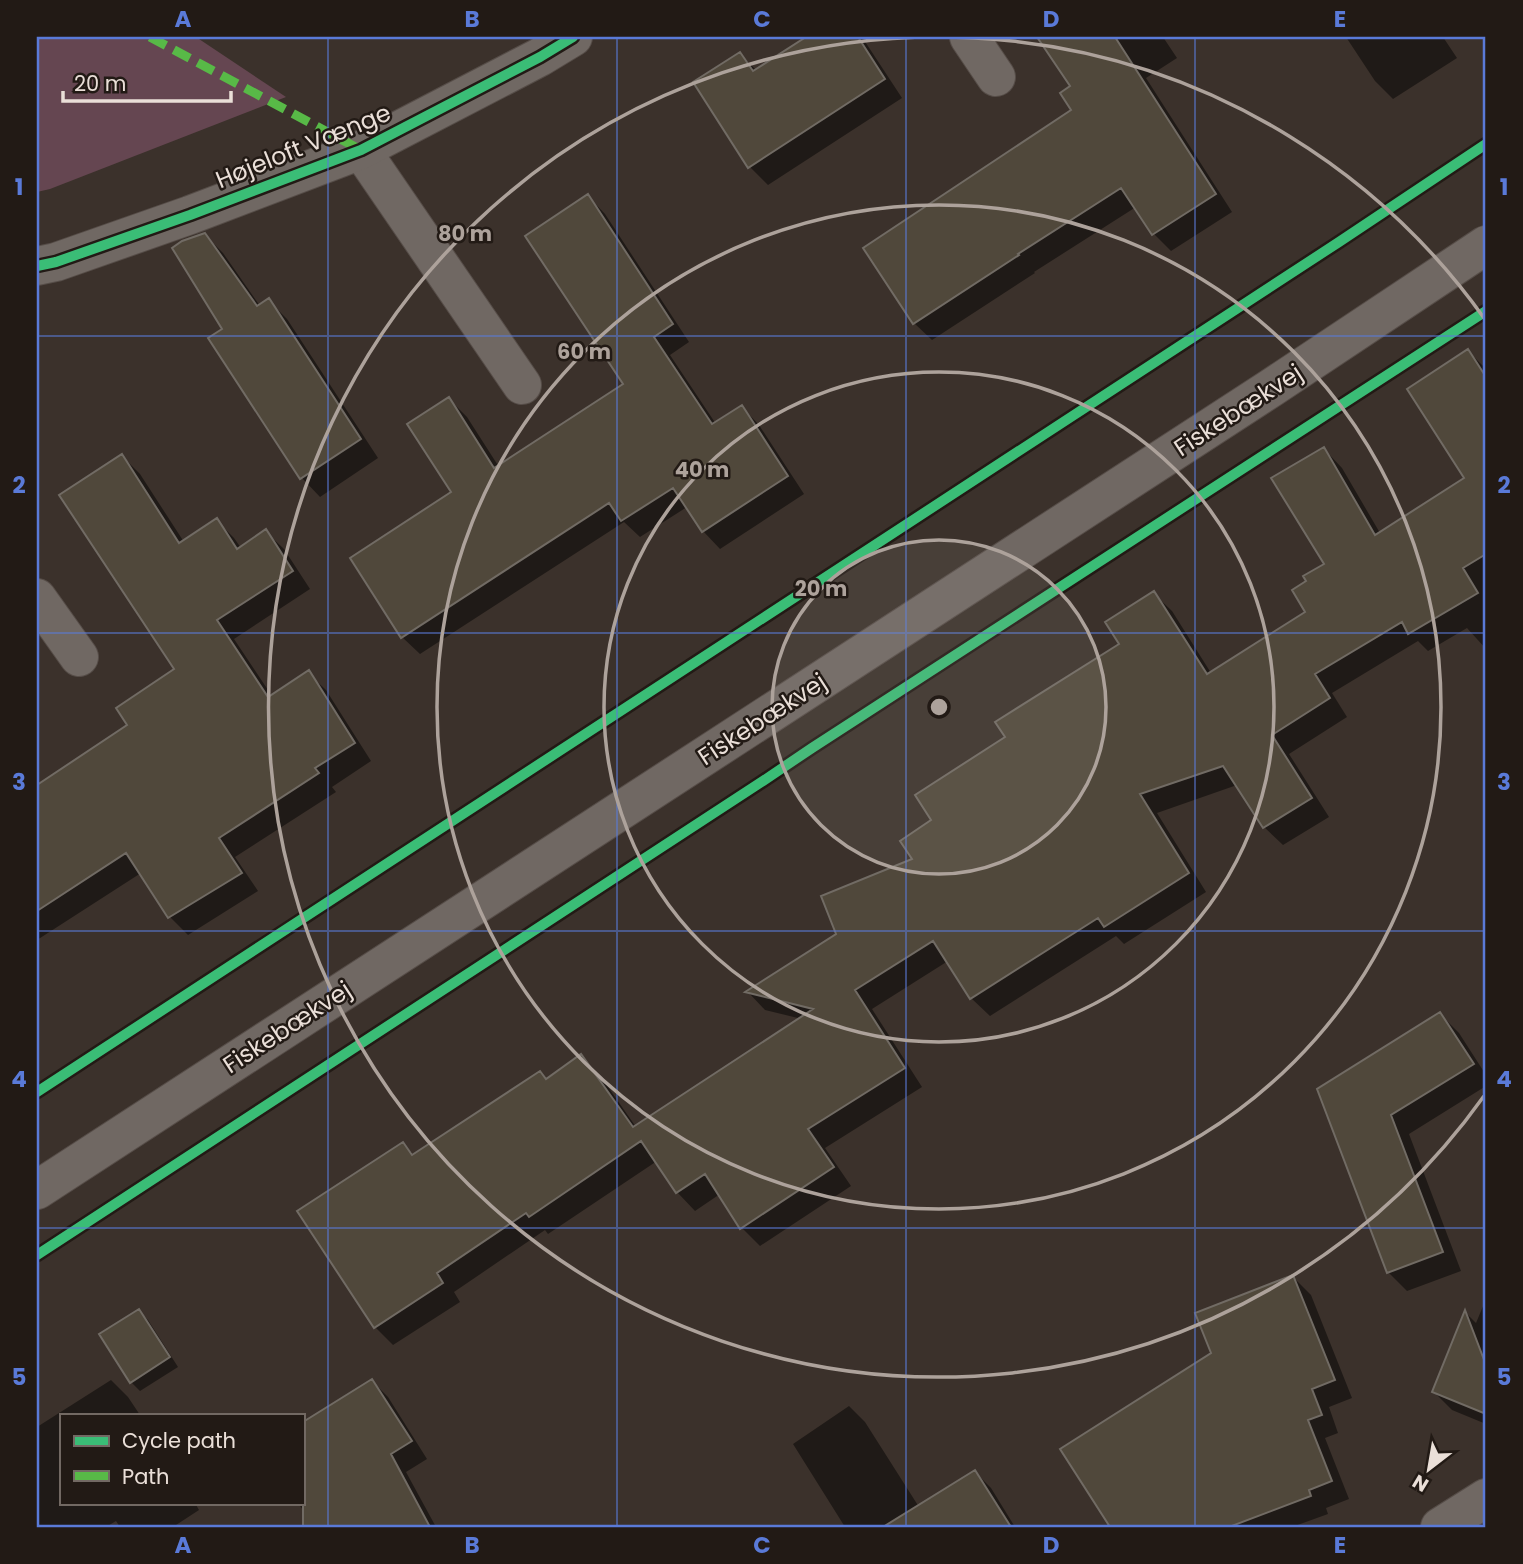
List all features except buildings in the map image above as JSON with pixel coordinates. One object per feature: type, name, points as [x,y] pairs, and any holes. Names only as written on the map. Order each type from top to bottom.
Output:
[{"type":"street","name":"Højeloft Vænge","points":[[37,267],[190,215],[361,150],[540,57],[573,37]]},
{"type":"street","points":[[969,37],[996,77]]},
{"type":"street","name":"Højeloft Vænge","points":[[361,150],[522,385]]},
{"type":"street","name":"Fiskebækvej","points":[[37,1190],[1486,246]]},
{"type":"street","points":[[37,598],[79,657]]},
{"type":"street","points":[[1440,1527],[1486,1498]]},
{"type":"shaded area","points":[[37,37],[196,37],[286,97],[37,192]]},
{"type":"marked path","points":[[150,37],[361,150]]},
{"type":"cycle path","points":[[37,266],[56,262],[190,215],[361,150],[540,57],[573,37]]},
{"type":"cycle path","points":[[37,1092],[1486,144]]},
{"type":"cycle path","points":[[37,1255],[1486,311]]}]
